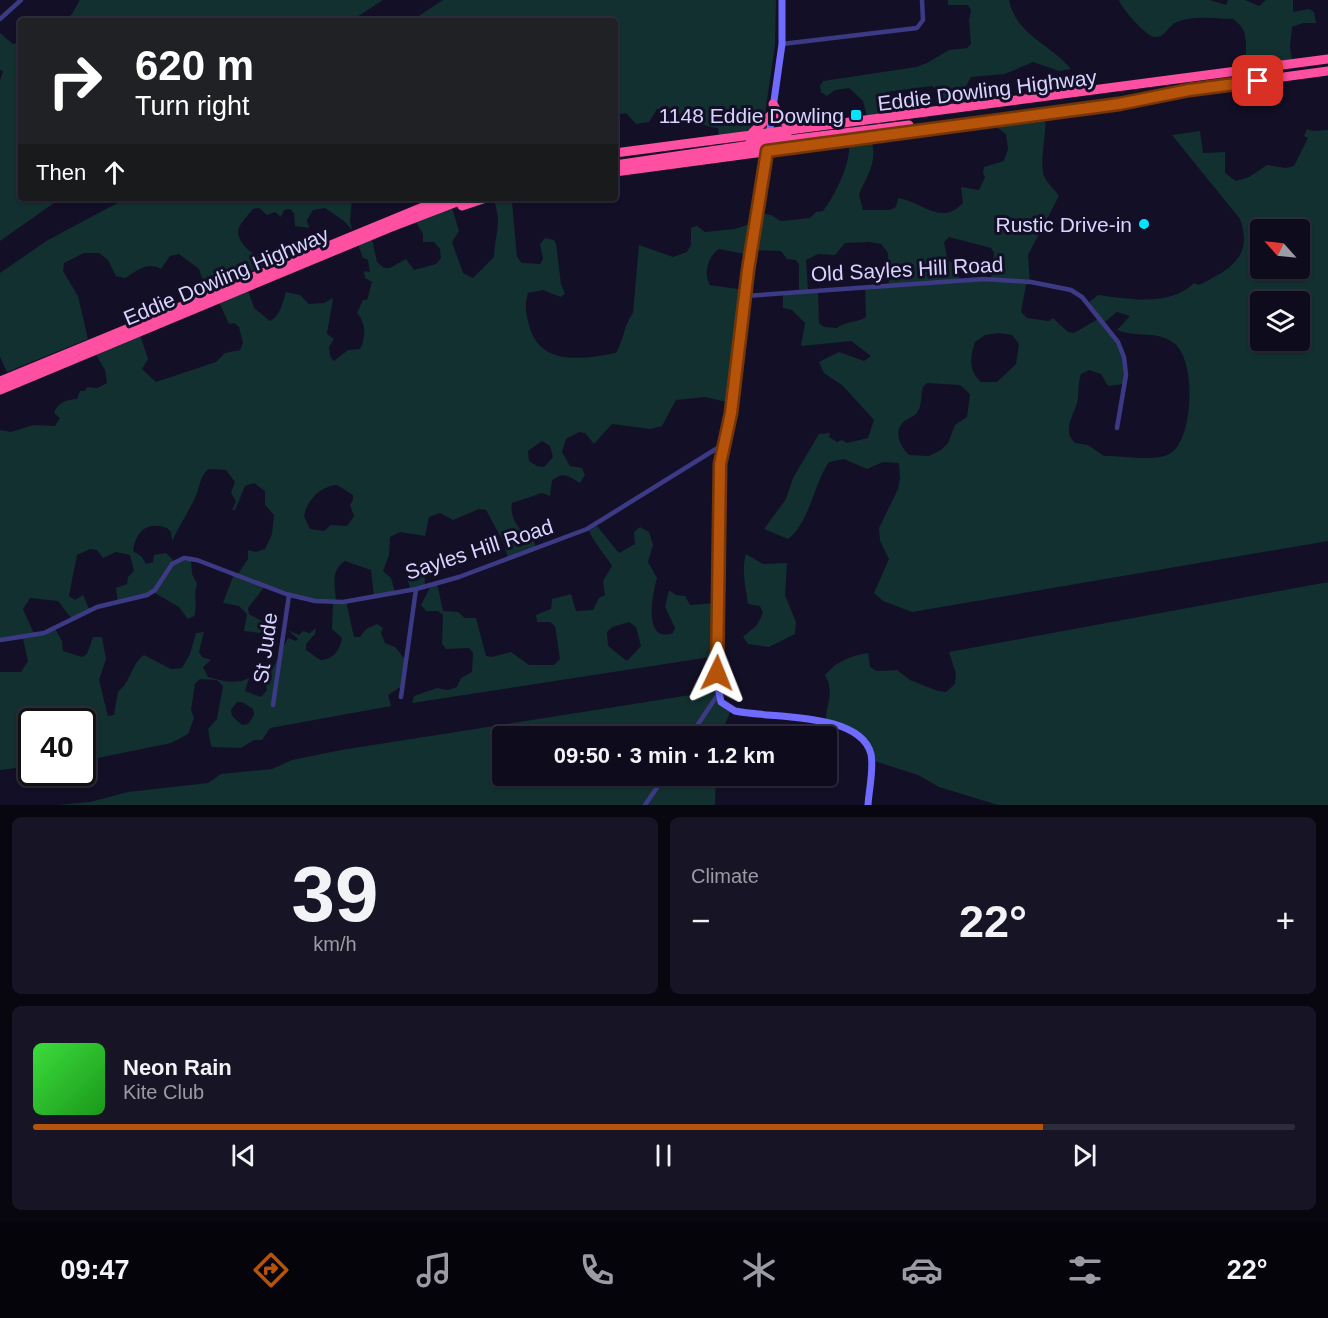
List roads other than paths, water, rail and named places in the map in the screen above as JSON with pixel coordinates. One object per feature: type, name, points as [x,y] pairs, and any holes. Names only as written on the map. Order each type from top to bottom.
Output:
[{"type":"highway","name":"Eddie Dowling Highway","points":[[618,159],[1328,61]]},
{"type":"highway","name":"Eddie Dowling Highway","points":[[790,134],[1189,90],[1328,71]]},
{"type":"highway","points":[[618,172],[1142,100],[1189,90]]},
{"type":"highway","points":[[751,139],[772,109],[783,121],[790,134]]},
{"type":"highway","points":[[618,153],[751,139],[770,131],[790,134]]},
{"type":"highway","name":"Eddie Dowling Highway","points":[[618,164],[751,139]]},
{"type":"highway","points":[[251,282],[275,261],[424,201]]},
{"type":"highway","name":"Eddie Dowling Highway","points":[[0,390],[438,201]]},
{"type":"highway","name":"Eddie Dowling Highway","points":[[2,380],[460,201]]},
{"type":"highway","points":[[251,282],[278,280],[421,221],[478,201]]},
{"type":"street","points":[[0,19],[21,0]]},
{"type":"street","points":[[782,0],[782,44],[745,296],[731,413],[718,487],[718,693],[721,702],[735,711],[837,724],[859,735],[867,744],[871,757],[868,805]]},
{"type":"street","points":[[782,44],[917,28],[923,20],[922,0]]},
{"type":"street","name":"Old Sayles Hill Road","points":[[745,296],[984,279],[1031,282],[1071,290],[1082,297],[1118,342],[1125,357],[1126,375],[1117,428]]},
{"type":"street","name":"Sayles Hill Road","points":[[0,640],[44,633],[97,607],[147,595],[155,590],[172,564],[184,558],[203,562],[290,595],[333,602],[416,589],[459,577],[587,529],[724,444]]},
{"type":"street","points":[[401,697],[416,589]]},
{"type":"street","name":"St Jude","points":[[273,705],[290,595]]},
{"type":"street","points":[[697,726],[718,693]]},
{"type":"street","points":[[645,805],[658,786]]},
{"type":"place","name":"1148 Eddie Dowling","points":[[856,115]]},
{"type":"place","name":"Rustic Drive-in","points":[[1144,224]]}]
